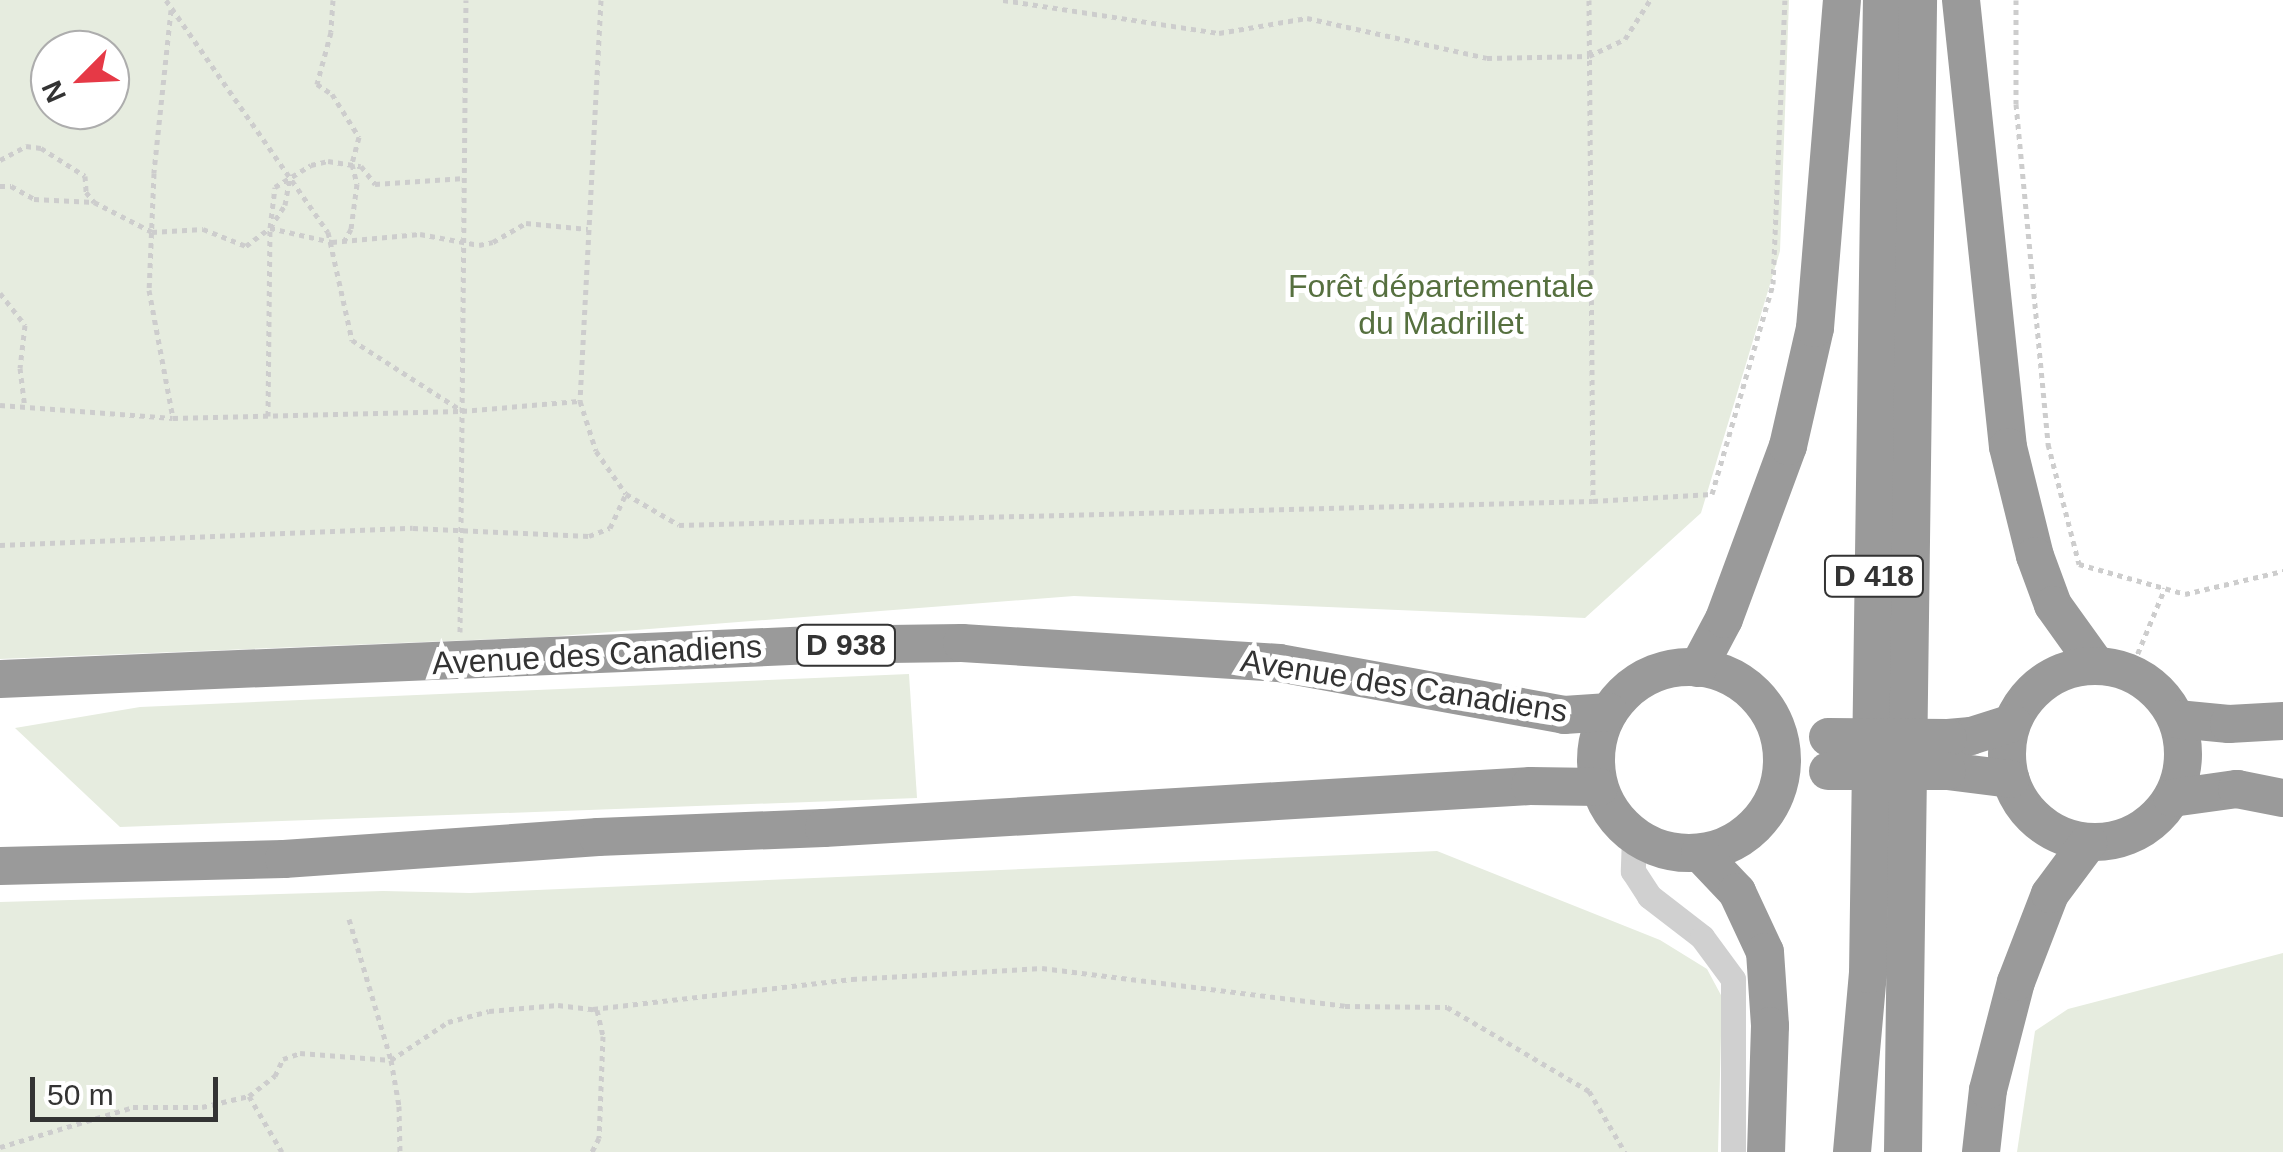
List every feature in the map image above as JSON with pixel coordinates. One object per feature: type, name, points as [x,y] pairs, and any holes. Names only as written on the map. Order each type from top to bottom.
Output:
[{"type":"highway","points":[[1698,668],[1724,619],[1788,446],[1815,328],[1842,0]]},
{"type":"highway","name":"D 418","points":[[1852,1152],[1868,974],[1882,0]]},
{"type":"highway","name":"D 418","points":[[1903,1152],[1918,0]]},
{"type":"highway","points":[[1961,0],[2008,447],[2034,556],[2053,605],[2113,668]]},
{"type":"highway","name":"Avenue des Canadiens","points":[[0,679],[812,645],[962,644],[1278,663],[1564,714],[1608,712]]},
{"type":"highway","points":[[2074,667],[2113,668],[2150,683],[2177,719],[2184,746],[2182,773],[2172,798],[2156,818],[2136,833],[2088,842],[2062,836],[2039,823],[2021,803],[2010,779],[2006,751],[2012,723],[2022,703],[2045,681],[2074,667]]},
{"type":"highway","points":[[1698,668],[1726,675],[1750,690],[1768,712],[1779,738],[1780,779],[1770,806],[1752,829],[1728,845],[1700,853],[1666,850],[1634,836],[1613,814],[1599,787],[1595,762],[1598,736],[1608,712],[1625,692],[1647,677],[1672,669],[1698,668]]},
{"type":"highway","points":[[2177,719],[2229,724],[2283,721]]},
{"type":"highway","points":[[1948,754],[1971,736],[2012,723]]},
{"type":"highway","points":[[1779,738],[1828,754],[1948,754],[2010,779]]},
{"type":"highway","points":[[1780,779],[1828,754]]},
{"type":"highway","points":[[0,866],[284,860],[598,837],[824,828],[1530,786],[1599,787]]},
{"type":"highway","points":[[2172,798],[2237,789],[2283,798]]},
{"type":"highway","points":[[1980,1152],[1988,1090],[2016,982],[2050,894],[2088,842]]},
{"type":"highway","points":[[1700,853],[1737,892],[1764,952],[1770,1026],[1766,1152]]},
{"type":"lane","points":[[1634,836],[1633,872],[1650,896],[1702,938],[1733,979],[1733,1152]]},
{"type":"path","points":[[166,0],[332,242],[352,340],[462,411]]},
{"type":"path","points":[[332,0],[331,32],[317,84],[332,94],[359,137],[352,164],[356,184],[351,229],[345,240]]},
{"type":"path","points":[[460,639],[466,0]]},
{"type":"path","points":[[601,0],[580,401],[596,451],[626,494],[678,525],[1593,501],[1712,494],[1772,284],[1785,0]]},
{"type":"path","points":[[1002,0],[1219,33],[1307,18],[1487,58],[1589,56],[1625,39],[1650,0]]},
{"type":"path","points":[[1589,0],[1593,501]]},
{"type":"path","points":[[2016,0],[2016,104],[2052,461],[2079,564],[2185,594],[2283,571]]},
{"type":"path","points":[[171,7],[150,290],[172,418]]},
{"type":"path","points":[[0,160],[26,146],[42,148],[85,176],[86,192],[94,202],[152,232],[203,229],[246,246],[270,228],[284,205],[290,178]]},
{"type":"path","points":[[268,416],[270,228],[276,187],[311,164],[352,164],[368,170],[375,184],[464,178]]},
{"type":"path","points":[[0,186],[12,186],[34,199],[94,202]]},
{"type":"path","points":[[270,228],[332,242],[420,234],[464,243],[493,242],[526,224],[589,230]]},
{"type":"path","points":[[0,293],[25,325],[20,368],[25,406]]},
{"type":"path","points":[[0,405],[172,418],[462,411],[580,401]]},
{"type":"path","points":[[0,545],[461,529],[589,536],[610,528],[626,494]]},
{"type":"path","points":[[2113,668],[2165,588]]},
{"type":"path","points":[[349,919],[391,1060],[399,1106],[400,1152]]},
{"type":"path","points":[[593,1010],[852,979],[1042,968],[1345,1006],[1447,1008],[1589,1091],[1625,1152]]},
{"type":"path","points":[[0,1147],[133,1107],[202,1107],[250,1096],[275,1076],[284,1059],[300,1053],[391,1060],[448,1022],[489,1011],[558,1004],[597,1010],[603,1036],[598,1138],[592,1152]]},
{"type":"path","points":[[250,1096],[282,1152]]},
{"type":"green space","name":"Forêt départementale du Madrillet","points":[[0,0],[1789,0],[1780,251],[1701,513],[1585,618],[1074,596],[547,637],[0,659]]},
{"type":"green space","points":[[909,674],[917,798],[120,827],[15,728],[140,707]]},
{"type":"green space","points":[[1437,851],[1660,940],[1707,969],[1722,997],[1718,1152],[0,1152],[0,902],[383,891],[470,893]]},
{"type":"green space","points":[[2283,953],[2283,1152],[2017,1152],[2035,1031],[2068,1009]]}]
